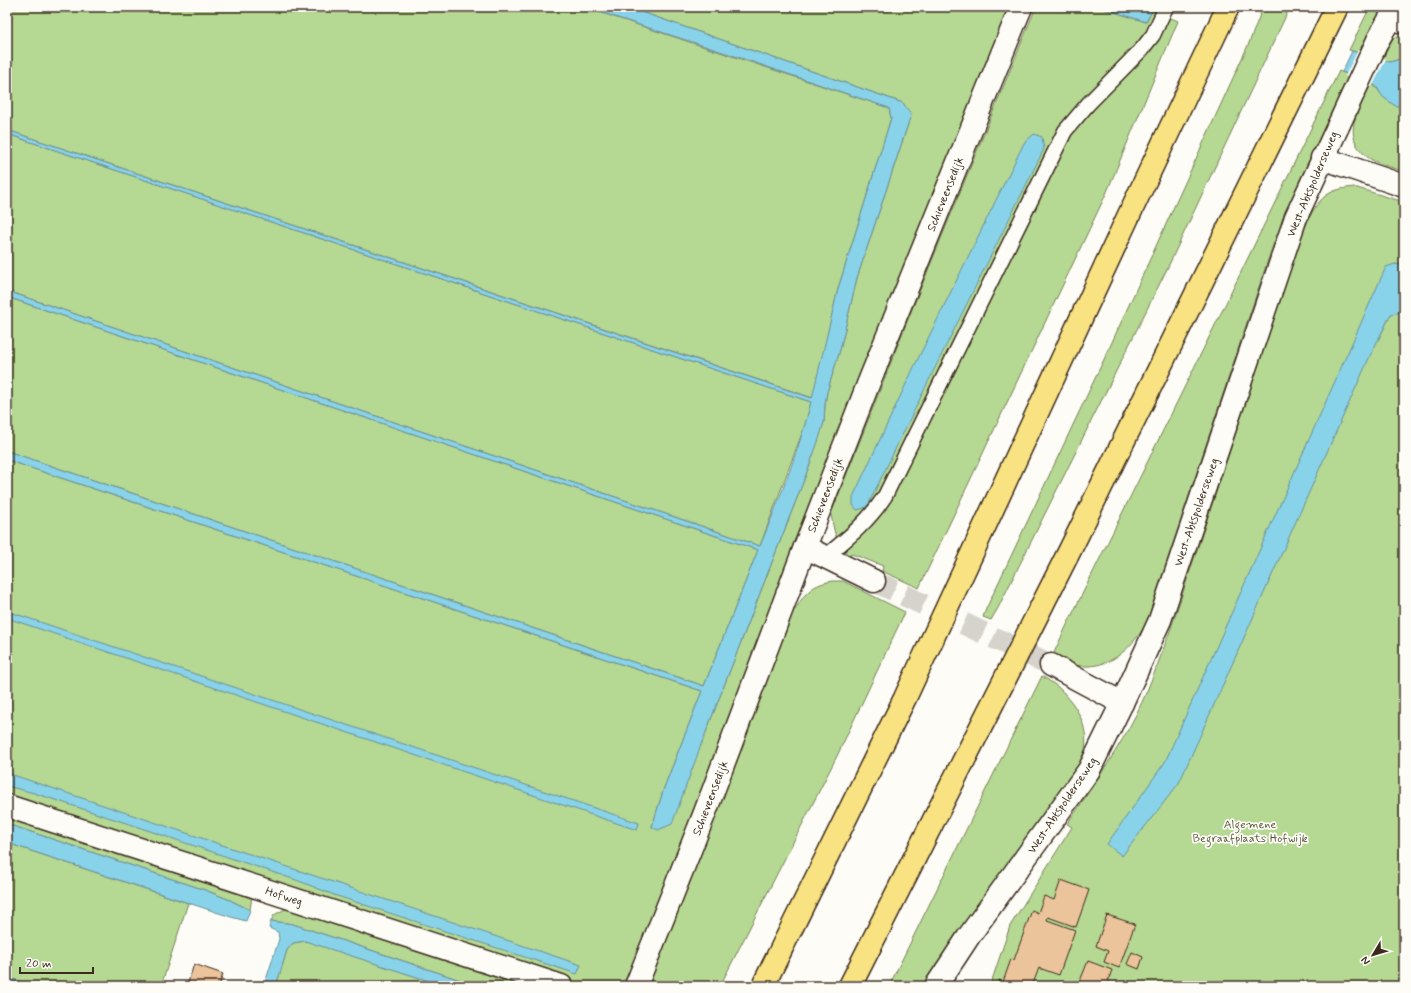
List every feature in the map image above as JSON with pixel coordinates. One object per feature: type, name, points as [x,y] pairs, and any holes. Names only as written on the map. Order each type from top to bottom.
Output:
[{"type":"highway","points":[[1128,217],[1211,7]]},
{"type":"highway","points":[[763,986],[905,698],[1128,217],[1228,7]]},
{"type":"highway","points":[[850,986],[1073,542],[1337,7]]},
{"type":"street","name":"Schieveensedijk","points":[[636,986],[704,814],[869,382],[1021,7]]},
{"type":"street","name":"West-Abtspolderseweg","points":[[936,986],[969,936],[1089,770],[1122,703],[1160,620],[1296,217],[1322,158],[1378,40],[1396,18]]},
{"type":"street","points":[[1322,158],[1404,186]]},
{"type":"street","points":[[805,547],[874,581]]},
{"type":"street","points":[[1051,665],[1122,703]]},
{"type":"street","name":"Hofweg","points":[[7,806],[561,986]]},
{"type":"lane","points":[[825,557],[862,526],[876,511],[885,496],[1065,131],[1088,104],[1154,35],[1166,7]]},
{"type":"green space","points":[[7,7],[584,7],[889,108],[891,118],[838,289],[813,398],[7,130]]},
{"type":"green space","points":[[627,7],[1009,7],[826,468],[628,976],[617,986],[582,986],[7,798],[7,460],[702,691],[664,788],[652,827],[701,745],[807,472],[824,422],[827,392],[840,350],[857,278],[911,115],[903,103]]},
{"type":"green space","points":[[1036,7],[1099,7],[1146,22],[1152,10],[1178,21],[1106,194],[919,588],[882,571],[883,566],[852,554],[849,556],[836,537],[831,514],[908,319]]},
{"type":"green space","points":[[1263,7],[1290,7],[1167,269],[998,608],[991,620],[983,617],[1107,353],[1249,43]]},
{"type":"green space","points":[[1370,7],[1383,7],[1359,53],[1349,50]]},
{"type":"green space","points":[[1404,36],[1404,58],[1390,62],[1382,60],[1393,38]]},
{"type":"green space","points":[[1339,71],[1349,75],[1300,180],[1273,245],[1146,624],[1128,648],[1106,662],[1094,666],[1081,666],[1067,663],[1052,657],[1065,629]]},
{"type":"green space","points":[[1371,84],[1389,101],[1404,108],[1404,171],[1371,159],[1362,152],[1356,144],[1353,127],[1355,118]]},
{"type":"green space","points":[[7,134],[811,402],[805,425],[760,546],[7,291]]},
{"type":"green space","name":"Algemene Begraafplaats Hofwijk","points":[[1354,187],[1404,202],[1404,266],[1395,264],[1377,342],[1391,314],[1404,311],[1404,986],[990,986],[1010,926],[1072,827],[1067,824],[1123,739],[1147,690],[1171,628],[1304,229],[1312,212],[1323,198],[1330,193]]},
{"type":"green space","points":[[7,297],[758,550],[704,686],[7,451]]},
{"type":"green space","points":[[833,581],[843,581],[905,612],[837,756],[720,986],[644,986],[793,610],[795,610],[802,598],[810,590],[820,584]]},
{"type":"green space","points":[[1042,676],[1056,685],[1066,695],[1080,716],[1086,741],[1085,751],[1079,764],[977,907],[925,986],[889,986]]},
{"type":"green space","points":[[7,810],[252,896],[250,910],[205,890],[7,824]]},
{"type":"green space","points":[[7,843],[188,903],[161,986],[33,986],[7,977]]},
{"type":"green space","points":[[289,907],[536,986],[478,986],[293,924],[271,921],[274,915]]},
{"type":"green space","points":[[305,941],[445,986],[276,986],[287,950],[293,943]]},
{"type":"water","points":[[584,7],[627,7],[903,103],[911,115],[857,278],[840,350],[827,392],[824,422],[819,439],[672,824],[658,830],[652,827],[664,788],[702,691],[7,460],[7,451],[704,686],[758,550],[7,297],[7,291],[760,546],[795,457],[811,402],[7,134],[7,130],[812,398],[838,289],[891,118],[889,108]]},
{"type":"water","points":[[1099,7],[1154,7],[1146,22]]},
{"type":"water","points":[[1352,51],[1390,62],[1404,58],[1404,108],[1394,105],[1383,97],[1376,86],[1342,72]]},
{"type":"water","points":[[1034,134],[1042,137],[1044,149],[869,503],[864,508],[857,510],[853,505],[853,497],[913,369],[1024,143]]},
{"type":"water","points":[[1395,264],[1404,266],[1404,311],[1391,314],[1370,356],[1179,783],[1122,856],[1107,844],[1165,762],[1386,267]]},
{"type":"water","points":[[7,611],[639,823],[637,830],[7,618]]},
{"type":"water","points":[[7,773],[581,965],[577,974],[334,895],[299,881],[126,823],[34,793],[7,786]]},
{"type":"water","points":[[7,824],[205,890],[230,900],[250,910],[246,921],[7,843]]},
{"type":"water","points":[[271,921],[293,924],[478,986],[445,986],[305,941],[293,943],[287,950],[276,986],[264,986],[279,939],[278,932],[269,928]]},
{"type":"water","points":[[7,977],[33,986],[7,986]]},
{"type":"pier","points":[[1358,50],[1386,59],[1372,87],[1345,76]]},
{"type":"building","points":[[1061,880],[1089,890],[1076,927],[1048,917],[1047,920],[1075,930],[1059,975],[1039,968],[1032,986],[997,986],[999,980],[1003,982],[1011,959],[1014,960],[1032,910],[1038,913],[1044,896],[1054,900]]},
{"type":"building","points":[[1107,915],[1135,924],[1119,968],[1104,962],[1108,951],[1096,946]]},
{"type":"building","points":[[1132,952],[1143,957],[1139,969],[1127,964]]},
{"type":"building","points":[[1088,961],[1112,970],[1106,986],[1078,986]]},
{"type":"building","points":[[194,964],[223,974],[219,986],[187,986]]},
{"type":"tunnel","points":[[874,581],[1051,665]]}]
